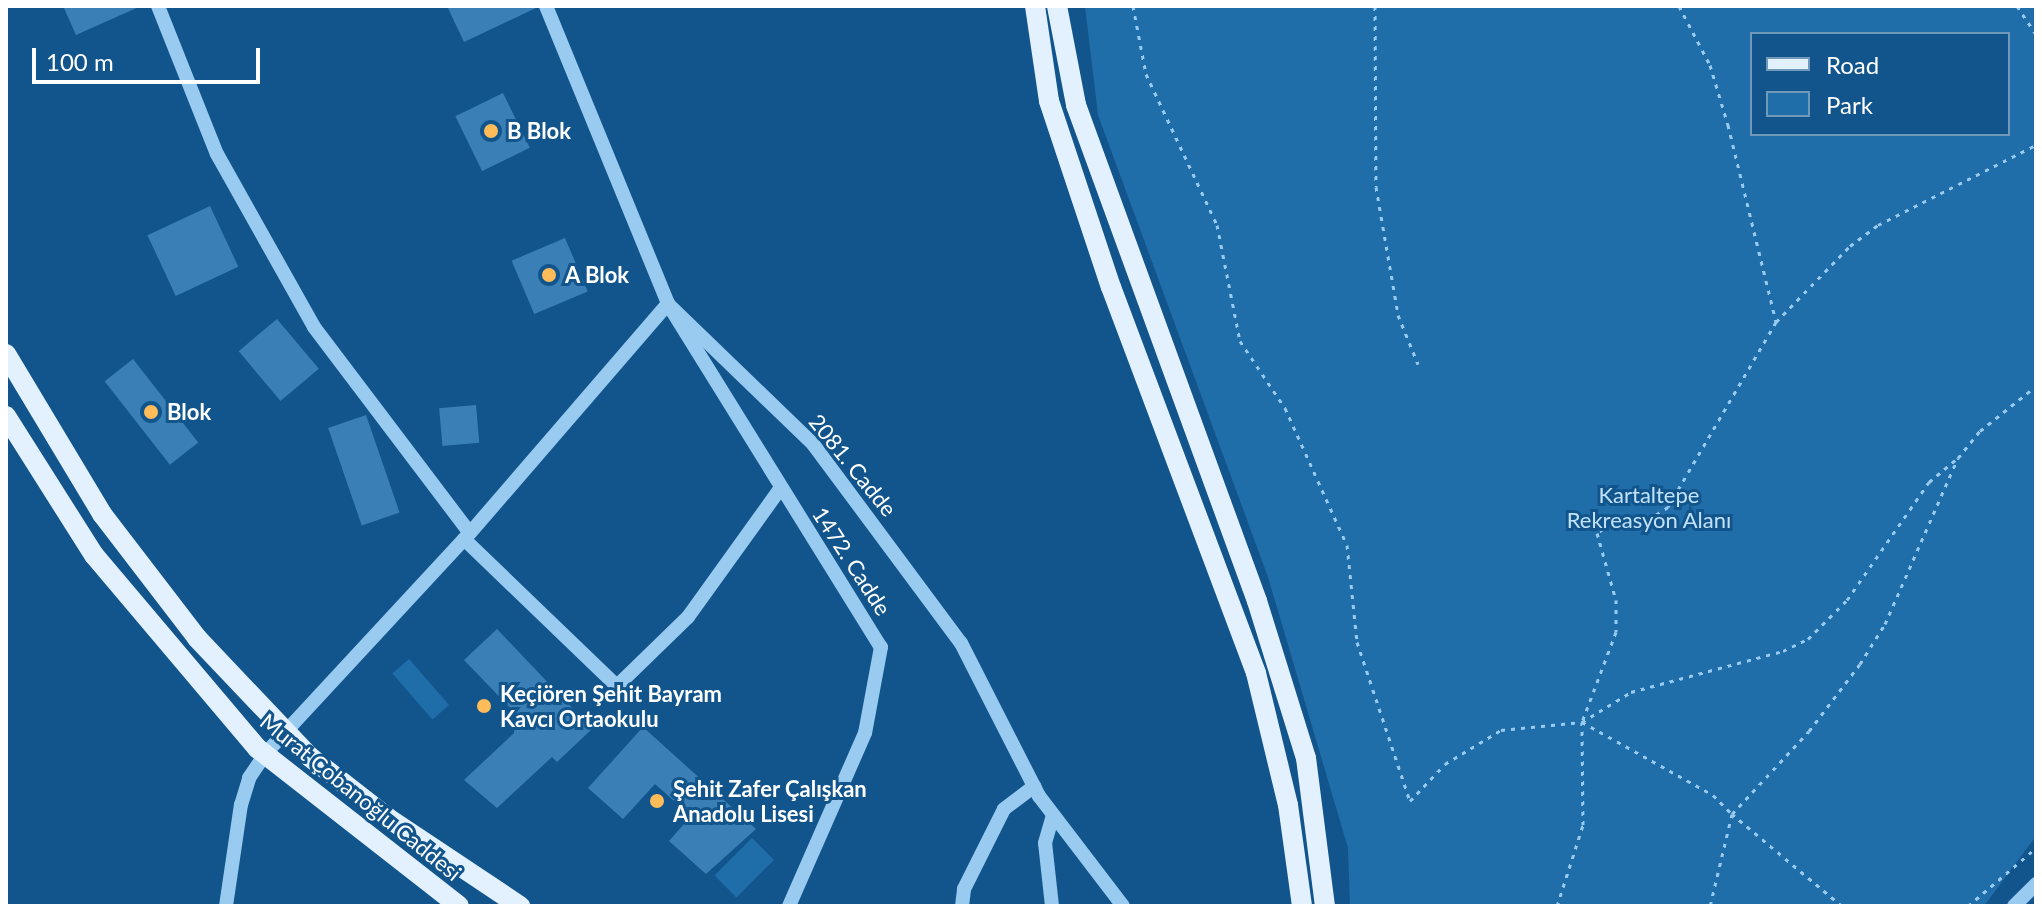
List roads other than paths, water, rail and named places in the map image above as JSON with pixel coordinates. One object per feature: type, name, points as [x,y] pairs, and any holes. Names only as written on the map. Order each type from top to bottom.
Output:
[{"type":"main road","points":[[1035,6],[1049,101],[1111,287],[1256,673],[1288,805],[1302,906]]},
{"type":"main road","points":[[1057,6],[1076,105],[1257,601],[1306,758],[1325,906]]},
{"type":"main road","name":"Murat Çobanoğlu Caddesi","points":[[6,354],[102,514],[197,638],[286,731],[388,818],[520,906]]},
{"type":"main road","name":"Murat Çobanoğlu Caddesi","points":[[6,416],[94,555],[209,697],[265,754],[459,906]]},
{"type":"street","points":[[158,6],[217,154],[314,327],[467,536],[617,686],[688,617],[780,489]]},
{"type":"street","name":"2081. Cadde","points":[[546,6],[668,304],[813,444],[961,643],[1034,786],[1123,906]]},
{"type":"street","points":[[226,906],[241,805],[249,778],[265,754],[467,536],[668,304]]},
{"type":"street","name":"1472. Cadde","points":[[668,304],[780,489],[881,647],[865,733],[789,906]]},
{"type":"street","points":[[962,906],[964,889],[1004,809],[1034,786]]},
{"type":"street","points":[[1052,906],[1045,843],[1053,815]]},
{"type":"street","points":[[2014,906],[2036,884]]},
{"type":"place","name":"B Blok","points":[[491,131]]},
{"type":"place","name":"A Blok","points":[[549,275]]},
{"type":"place","name":"Blok","points":[[151,412]]},
{"type":"place","name":"Keçiören Şehit Bayram Kavcı Ortaokulu","points":[[484,706]]},
{"type":"place","name":"Şehit Zafer Çalışkan Anadolu Lisesi","points":[[657,801]]},
{"type":"park label","name":"Kartaltepe Rekreasyon Alanı","points":[[1649,506]]}]
